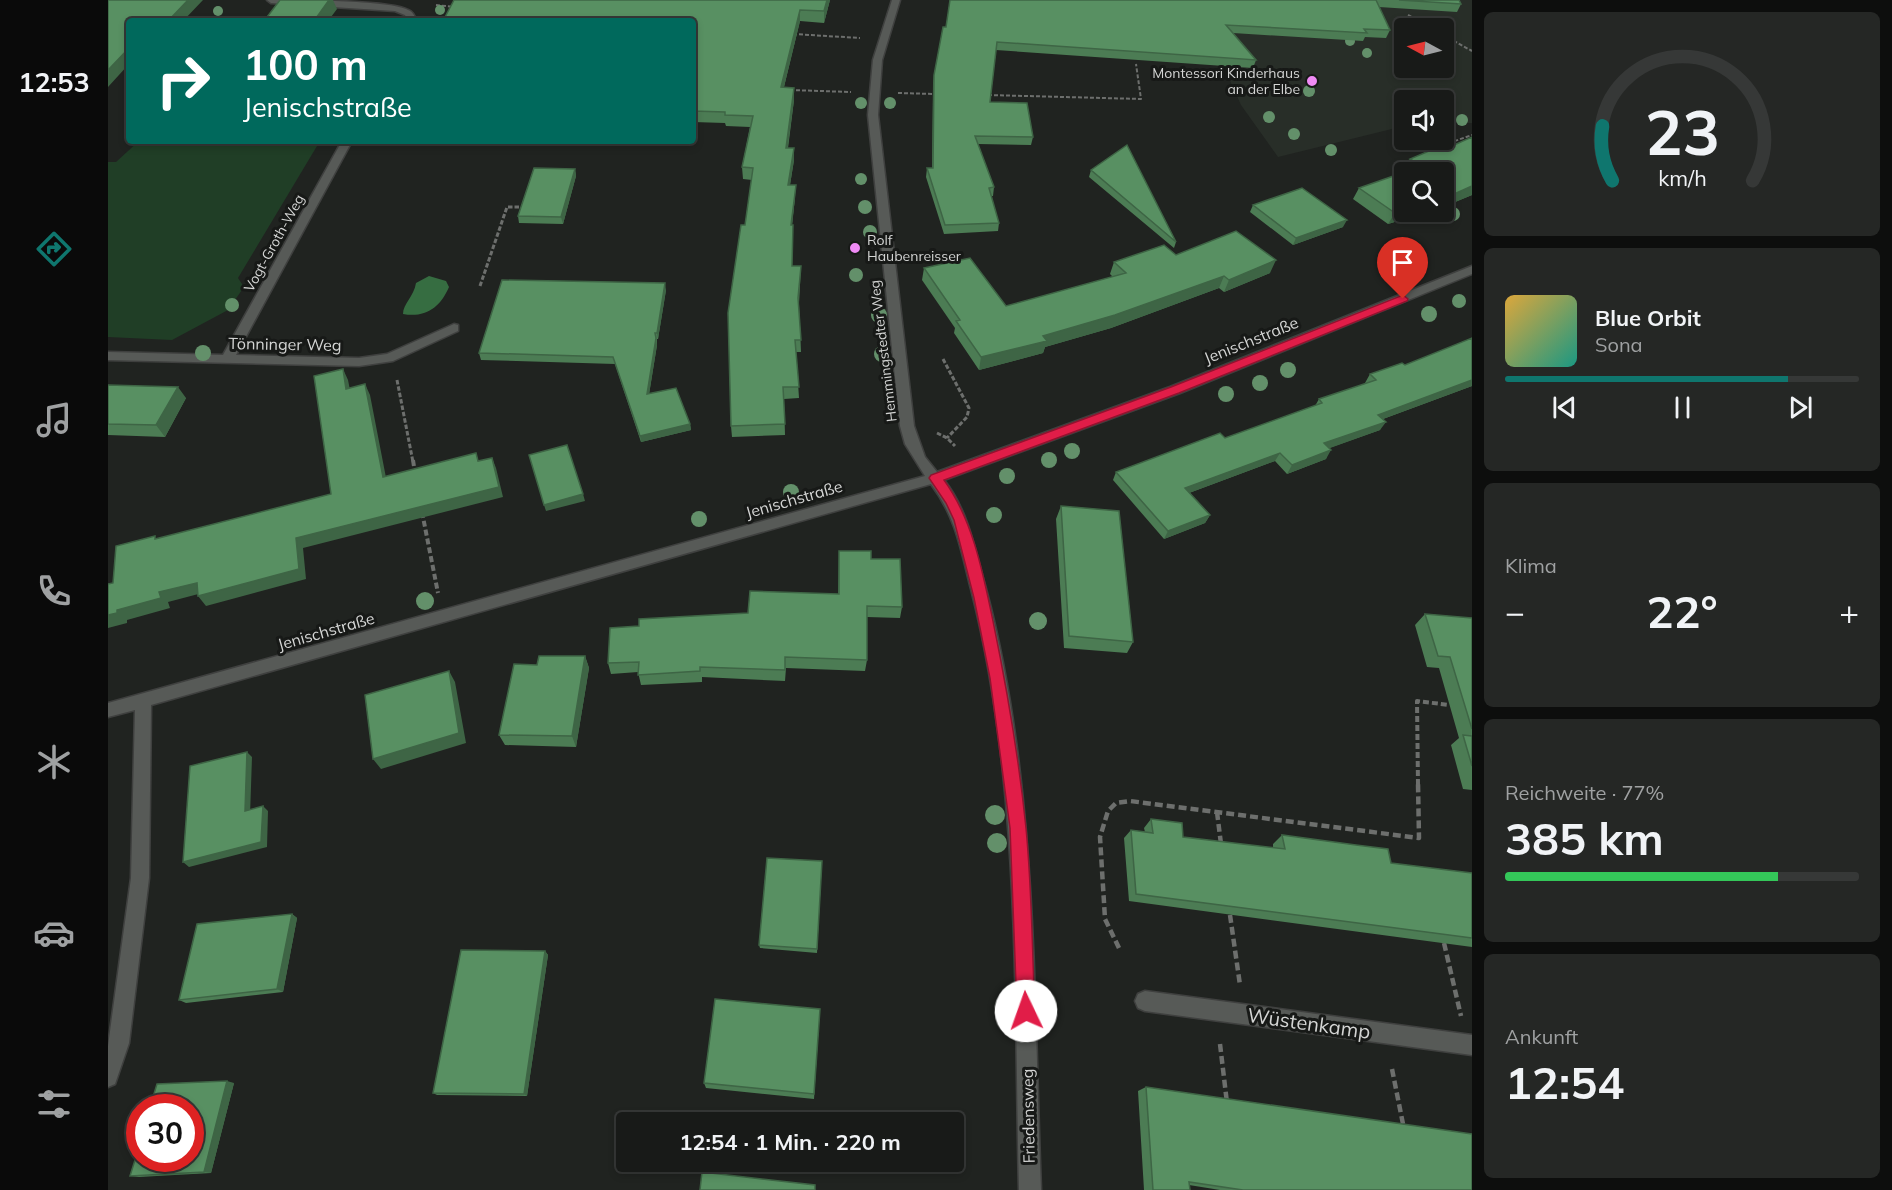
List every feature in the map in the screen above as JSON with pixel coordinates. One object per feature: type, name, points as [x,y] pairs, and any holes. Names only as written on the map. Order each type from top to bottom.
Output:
[{"type":"street","points":[[271,0],[395,8],[405,11],[411,18]]},
{"type":"street","name":"Hemmingstedter Weg","points":[[896,0],[882,40],[872,93],[874,154],[907,426],[916,452],[935,478]]},
{"type":"street","name":"Vogt-Groth-Weg","points":[[227,359],[345,144]]},
{"type":"street","name":"Jenischstraße","points":[[108,710],[935,478],[1175,390],[1472,270]]},
{"type":"street","name":"Tönninger Weg","points":[[108,356],[359,362],[390,358],[454,328]]},
{"type":"street","name":"Friedensweg","points":[[935,478],[952,501],[960,520],[983,605],[997,678],[1018,828],[1030,1190]]},
{"type":"street","points":[[108,1077],[119,1043],[140,878],[143,700]]},
{"type":"street","name":"Wüstenkamp","points":[[1145,1001],[1472,1045]]},
{"type":"path","points":[[436,5],[458,7]]},
{"type":"path","points":[[1408,15],[1414,18]]},
{"type":"path","points":[[787,33],[882,40]]},
{"type":"path","points":[[1454,41],[1472,51]]},
{"type":"path","points":[[978,95],[1141,99],[1136,64]]},
{"type":"path","points":[[789,90],[943,94]]},
{"type":"path","points":[[1426,151],[1472,135]]},
{"type":"path","points":[[480,286],[507,207],[520,207]]},
{"type":"path","points":[[943,359],[969,408],[967,417],[947,438]]},
{"type":"path","points":[[396,373],[416,478]]},
{"type":"path","points":[[930,432],[947,438],[958,451]]},
{"type":"path","points":[[420,501],[442,617]]},
{"type":"path","points":[[1119,948],[1105,919],[1102,901],[1100,837],[1108,811],[1116,803],[1130,801],[1419,838],[1417,701],[1449,705]]},
{"type":"path","points":[[1217,812],[1222,851]]},
{"type":"path","points":[[1230,915],[1240,985]]},
{"type":"path","points":[[1444,943],[1461,1017]]},
{"type":"path","points":[[1220,1044],[1228,1104]]},
{"type":"path","points":[[1392,1069],[1404,1130]]},
{"type":"shaded area","name":"Montessori Kinderhaus an der Elbe","points":[[1204,0],[1472,0],[1472,123],[1454,123],[1454,90],[1394,90],[1394,128],[1278,157],[1241,105],[1215,48]]},
{"type":"shaded area","points":[[136,144],[318,144],[238,278],[244,287],[228,310],[172,340],[108,337],[108,162],[116,162]]},
{"type":"shaded area","points":[[429,276],[446,281],[449,287],[441,301],[425,313],[403,314],[416,283]]},
{"type":"building","points":[[108,0],[188,0],[171,18],[126,18],[126,51],[108,70]]},
{"type":"building","points":[[280,0],[329,0],[316,18],[266,18]]},
{"type":"building","points":[[454,0],[827,0],[824,11],[800,10],[781,87],[794,88],[786,148],[794,148],[788,185],[796,185],[791,225],[793,225],[792,266],[801,266],[798,298],[801,340],[795,340],[799,387],[783,387],[785,424],[731,426],[728,313],[741,225],[745,225],[753,168],[742,167],[753,116],[696,111],[696,18],[445,18]]},
{"type":"building","points":[[950,0],[1376,0],[1390,30],[1364,29],[1367,33],[1226,25],[1256,60],[997,42],[990,102],[1027,103],[1033,137],[975,136],[994,187],[989,188],[999,223],[945,225],[927,168],[933,168],[934,75]]},
{"type":"building","points":[[1399,0],[1459,0],[1461,4]]},
{"type":"building","points":[[1472,137],[1472,186],[1454,194],[1454,162],[1415,162],[1410,159],[1431,150],[1454,150],[1454,145]]},
{"type":"building","points":[[1127,145],[1176,242],[1091,170]]},
{"type":"building","points":[[534,168],[575,169],[561,217],[518,216]]},
{"type":"building","points":[[1394,176],[1394,212],[1359,188]]},
{"type":"building","points":[[1302,188],[1347,220],[1296,238],[1253,205]]},
{"type":"building","points":[[1236,231],[1276,260],[1229,280],[1224,276],[1115,315],[1043,336],[1047,341],[981,357],[956,321],[960,320],[924,268],[970,258],[1006,306],[1126,273],[1114,262],[1164,245],[1176,255]]},
{"type":"building","points":[[502,280],[665,283],[657,333],[655,333],[647,394],[676,388],[690,424],[640,436],[613,357],[479,353]]},
{"type":"building","points":[[1472,338],[1472,380],[1378,415],[1386,422],[1324,443],[1331,450],[1292,465],[1280,453],[1185,488],[1210,515],[1168,531],[1116,472],[1220,433],[1225,438],[1322,403],[1319,399],[1376,380],[1370,374],[1402,363],[1405,365]]},
{"type":"building","points":[[343,369],[346,389],[365,384],[383,477],[476,453],[478,461],[492,458],[499,487],[296,538],[299,569],[198,596],[197,583],[159,592],[161,598],[117,610],[117,613],[108,615],[108,584],[113,583],[116,546],[155,536],[155,539],[331,494],[314,376]]},
{"type":"building","points":[[108,385],[178,387],[156,425],[108,424]]},
{"type":"building","points":[[567,445],[583,494],[544,505],[529,455]]},
{"type":"building","points":[[1061,506],[1119,511],[1133,642],[1069,636]]},
{"type":"building","points":[[839,551],[871,551],[871,559],[900,559],[902,607],[867,606],[867,660],[785,657],[785,670],[700,667],[700,671],[638,675],[639,662],[608,663],[610,628],[639,626],[639,619],[748,613],[750,591],[839,594]]},
{"type":"building","points":[[1425,614],[1472,618],[1472,729],[1450,657],[1438,656]]},
{"type":"building","points":[[539,656],[585,656],[572,736],[499,735],[514,664],[537,665]]},
{"type":"building","points":[[449,671],[459,733],[373,759],[365,695]]},
{"type":"building","points":[[1463,735],[1472,736],[1472,766]]},
{"type":"building","points":[[247,752],[245,811],[263,806],[261,842],[183,862],[190,766]]},
{"type":"building","points":[[1151,819],[1182,823],[1183,837],[1285,849],[1282,835],[1388,849],[1391,863],[1472,873],[1472,938],[1136,894],[1131,830],[1153,833]]},
{"type":"building","points":[[767,858],[822,861],[817,949],[759,945]]},
{"type":"building","points":[[292,914],[277,989],[179,1000],[197,924]]},
{"type":"building","points":[[461,950],[545,951],[524,1094],[433,1093]]},
{"type":"building","points":[[715,999],[820,1009],[814,1094],[704,1083]]},
{"type":"building","points":[[227,1081],[204,1172],[204,1094],[154,1094],[157,1084]]},
{"type":"building","points":[[1146,1087],[1472,1134],[1472,1190],[1243,1190],[1189,1182],[1190,1190],[1153,1190]]},
{"type":"building","points":[[131,1172],[204,1172],[130,1176]]},
{"type":"building","points":[[702,1172],[815,1185],[815,1190],[700,1190]]},
{"type":"place","name":"Montessori Kinderhaus an der Elbe","points":[[1312,81]]},
{"type":"place","name":"Rolf Haubenreisser","points":[[855,248]]},
{"type":"route","points":[[1026,1011],[1018,828],[997,678],[985,615],[960,520],[952,501],[935,478],[1175,390],[1403,299]]}]
